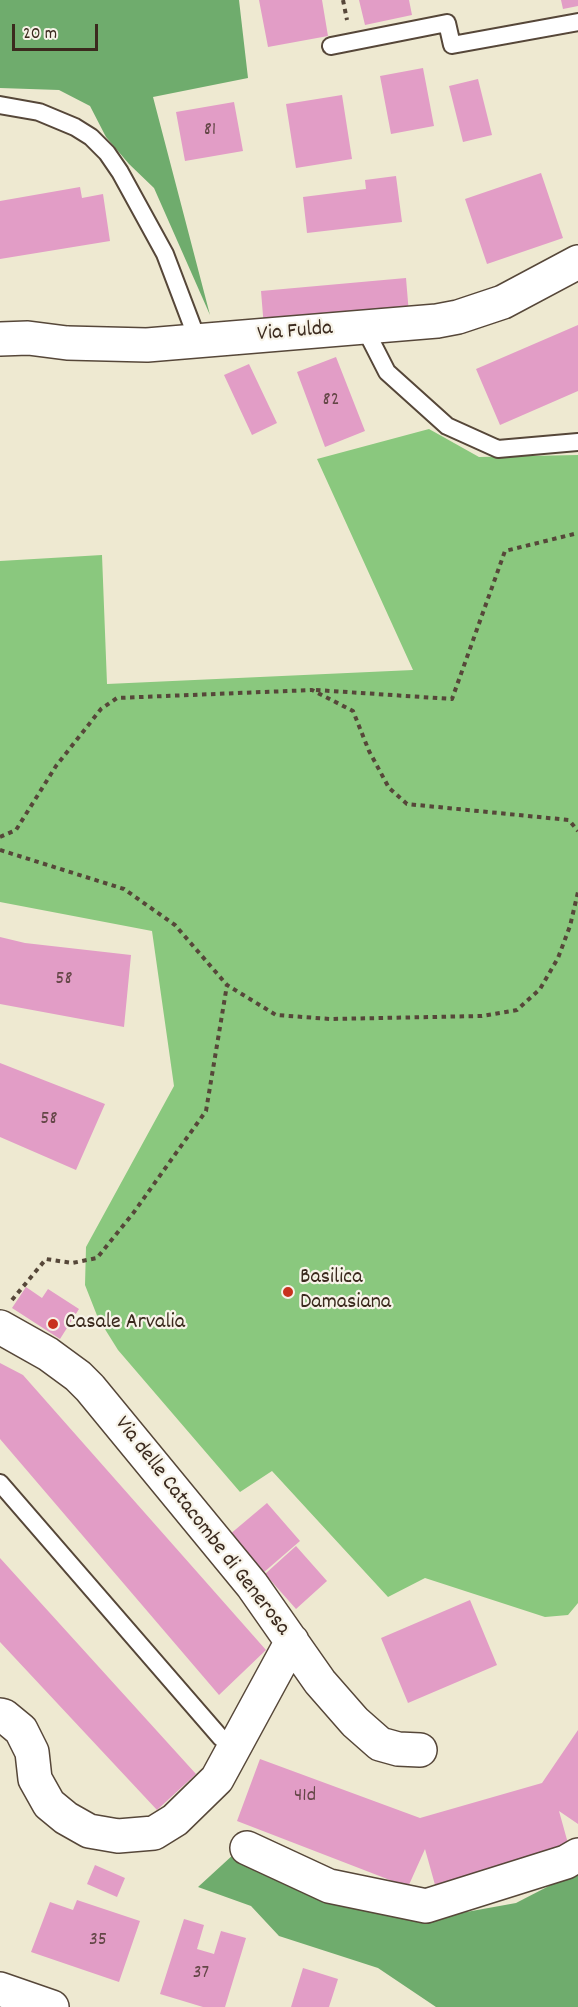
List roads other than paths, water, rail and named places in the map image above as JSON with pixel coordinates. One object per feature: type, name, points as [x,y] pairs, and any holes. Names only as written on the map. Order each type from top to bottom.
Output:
[{"type":"street","name":"Via Fulda","points":[[0,339],[28,338],[67,343],[147,345],[436,321],[458,317],[513,297],[578,262]]},
{"type":"street","name":"Via delle Catacombe di Generosa","points":[[4,1316],[90,1388],[252,1585],[320,1682],[367,1734],[390,1748],[420,1750]]},
{"type":"street","points":[[0,1715],[21,1730],[32,1752],[35,1779],[49,1804],[66,1818],[89,1831],[118,1836],[154,1833],[175,1820],[217,1779],[292,1641]]},
{"type":"street","points":[[247,1848],[329,1886],[426,1906],[566,1862],[578,1855]]},
{"type":"street","points":[[0,1989],[52,2007]]},
{"type":"lane","points":[[331,45],[447,23],[452,45],[578,22]]},
{"type":"lane","points":[[0,105],[39,112],[75,127],[91,137],[107,153],[120,172],[165,254],[198,341]]},
{"type":"lane","points":[[363,327],[387,372],[447,426],[498,449],[578,442]]},
{"type":"lane","points":[[0,1483],[221,1738],[238,1739]]},
{"type":"place","name":"Basilica Damasiana","points":[[288,1292]]},
{"type":"place","name":"Casale Arvalia","points":[[53,1324]]}]
